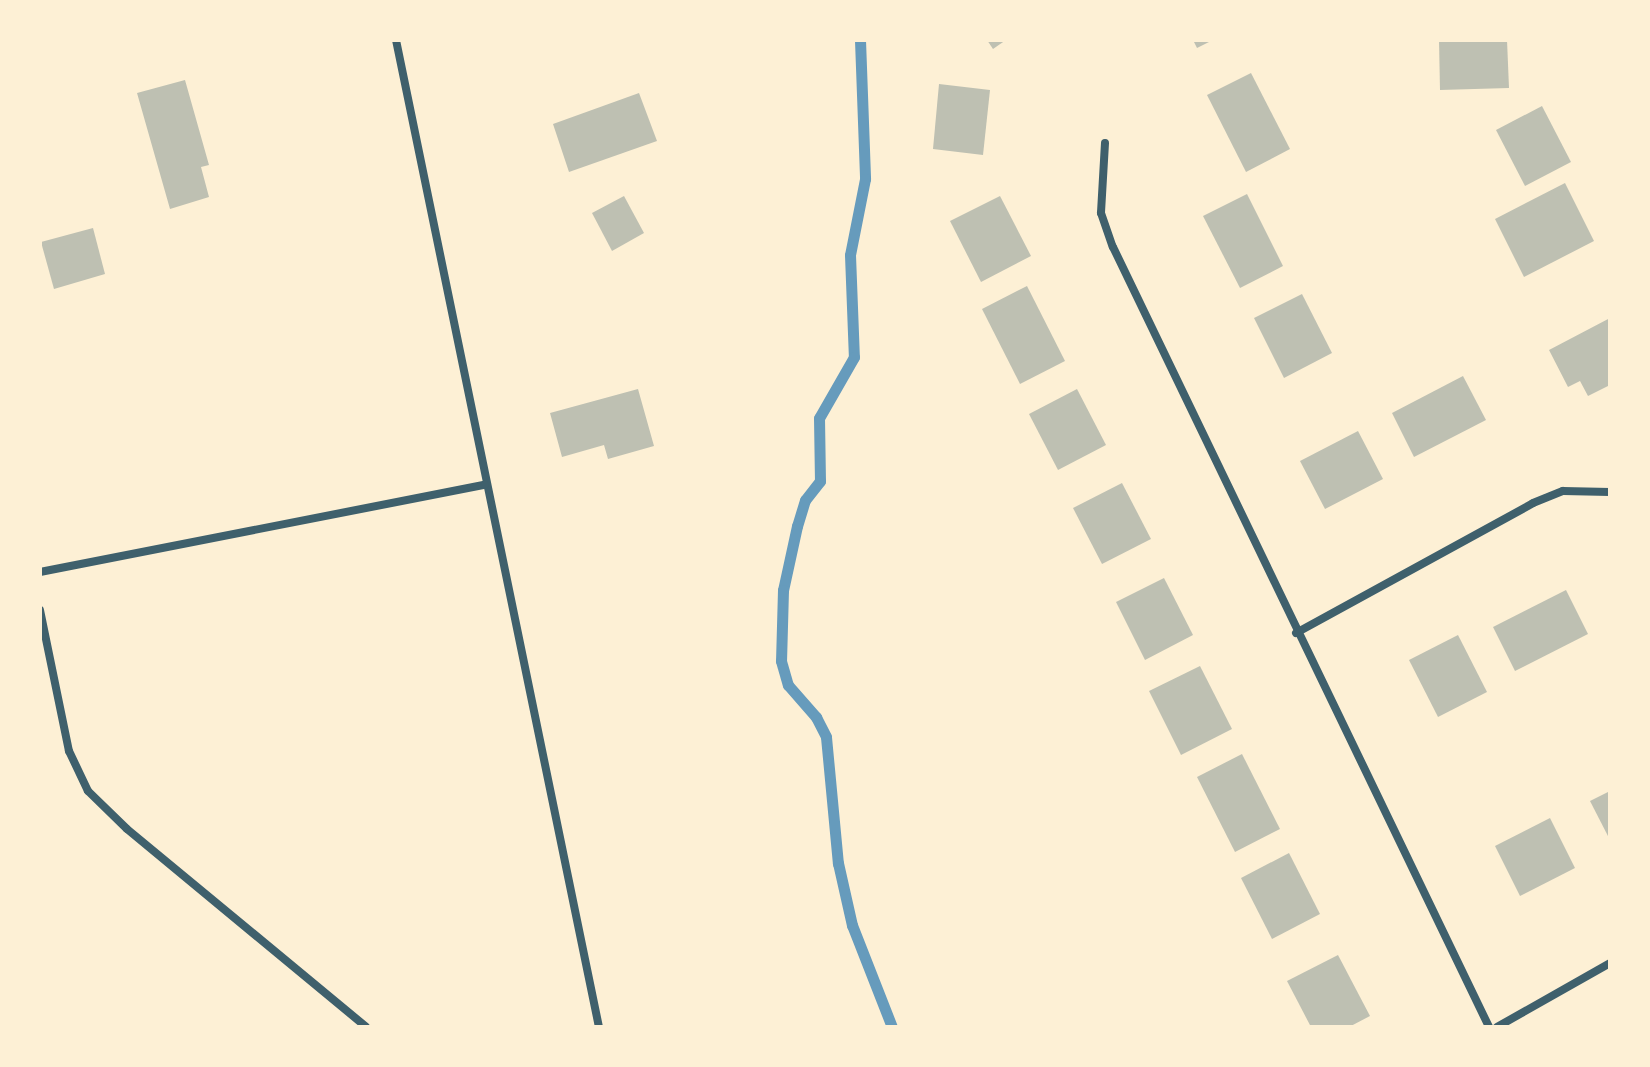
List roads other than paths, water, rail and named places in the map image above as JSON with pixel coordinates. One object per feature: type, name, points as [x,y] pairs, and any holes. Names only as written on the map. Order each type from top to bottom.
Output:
[{"type":"street","points":[[396,40],[485,485],[599,1027]]},
{"type":"street","points":[[1105,143],[1101,213],[1113,247],[1296,633],[1489,1027]]},
{"type":"street","points":[[40,572],[485,485]]},
{"type":"street","points":[[1296,633],[1533,503],[1563,491],[1610,492]]},
{"type":"street","points":[[40,610],[69,751],[88,791],[127,829],[366,1027]]},
{"type":"street","points":[[1497,1027],[1610,963]]},
{"type":"waterway","points":[[860,40],[865,179],[850,255],[854,357],[819,418],[820,481],[805,500],[783,590],[781,661],[788,685],[816,717],[826,737],[838,863],[852,925],[892,1027]]}]
